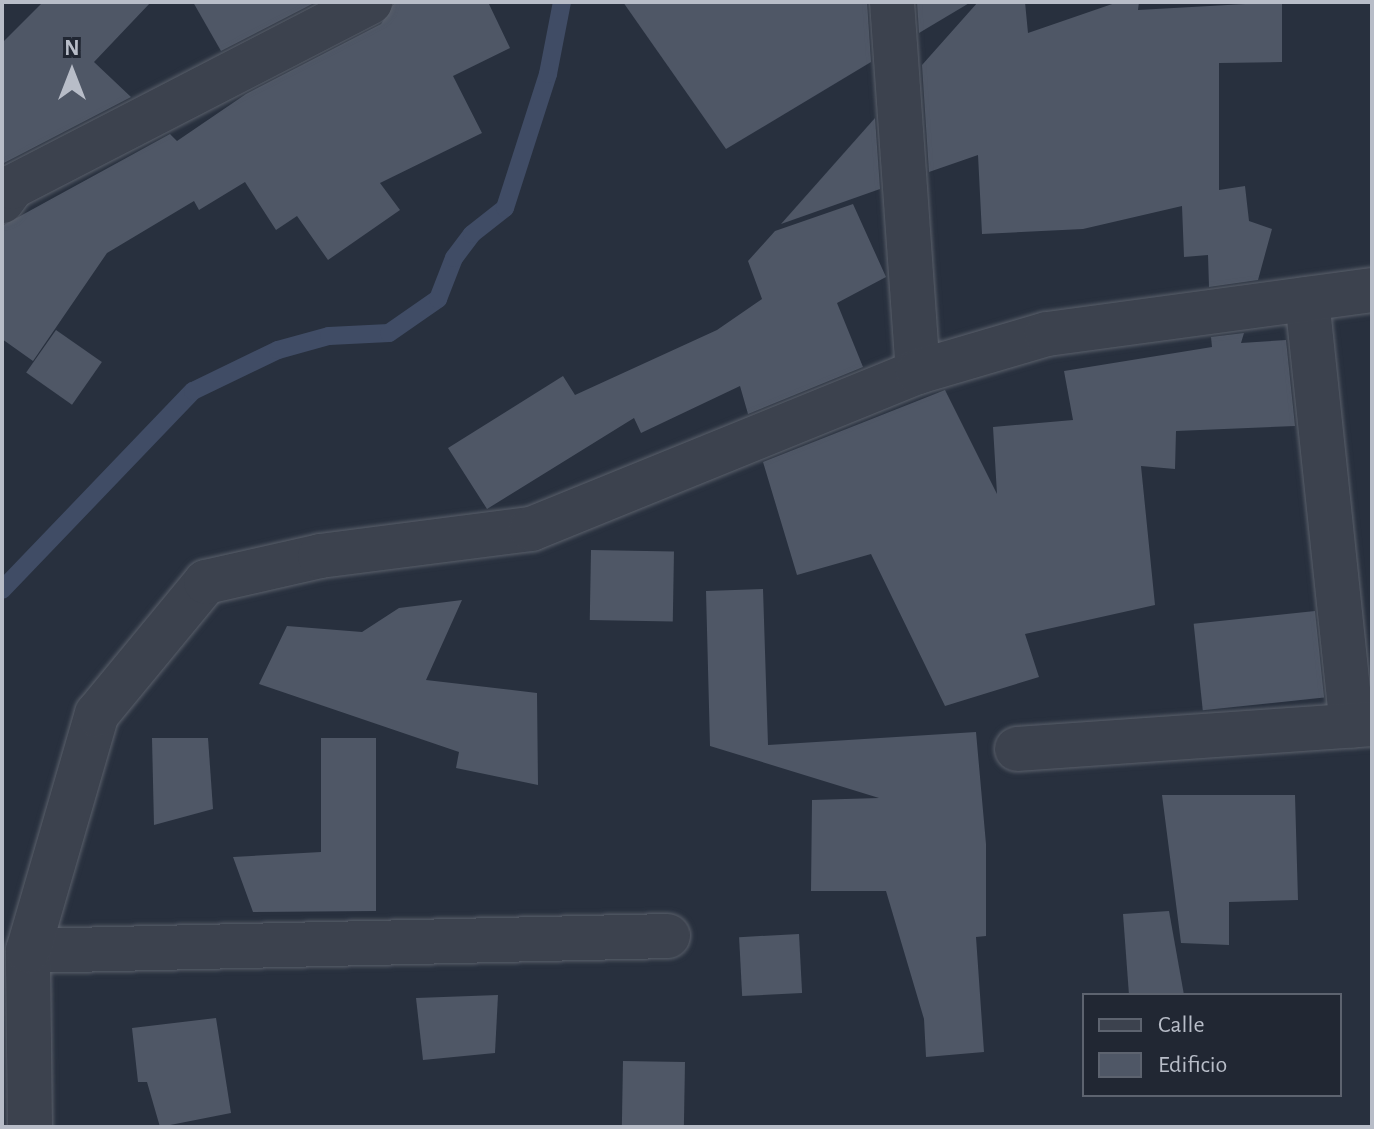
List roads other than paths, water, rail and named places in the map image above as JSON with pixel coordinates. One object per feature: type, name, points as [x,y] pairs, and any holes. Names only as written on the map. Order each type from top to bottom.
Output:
[{"type":"street","points":[[2,201],[12,187],[370,2]]},
{"type":"street","points":[[892,2],[918,372]]},
{"type":"street","points":[[30,1127],[28,951],[97,714],[206,582],[320,556],[531,529],[918,372],[1047,334],[1372,290]]},
{"type":"street","points":[[1017,749],[1362,725],[1307,299]]},
{"type":"street","points":[[28,951],[668,936]]},
{"type":"waterway","points":[[2,590],[193,391],[278,350],[329,336],[389,333],[438,299],[454,258],[472,234],[505,208],[548,74],[562,2]]}]
